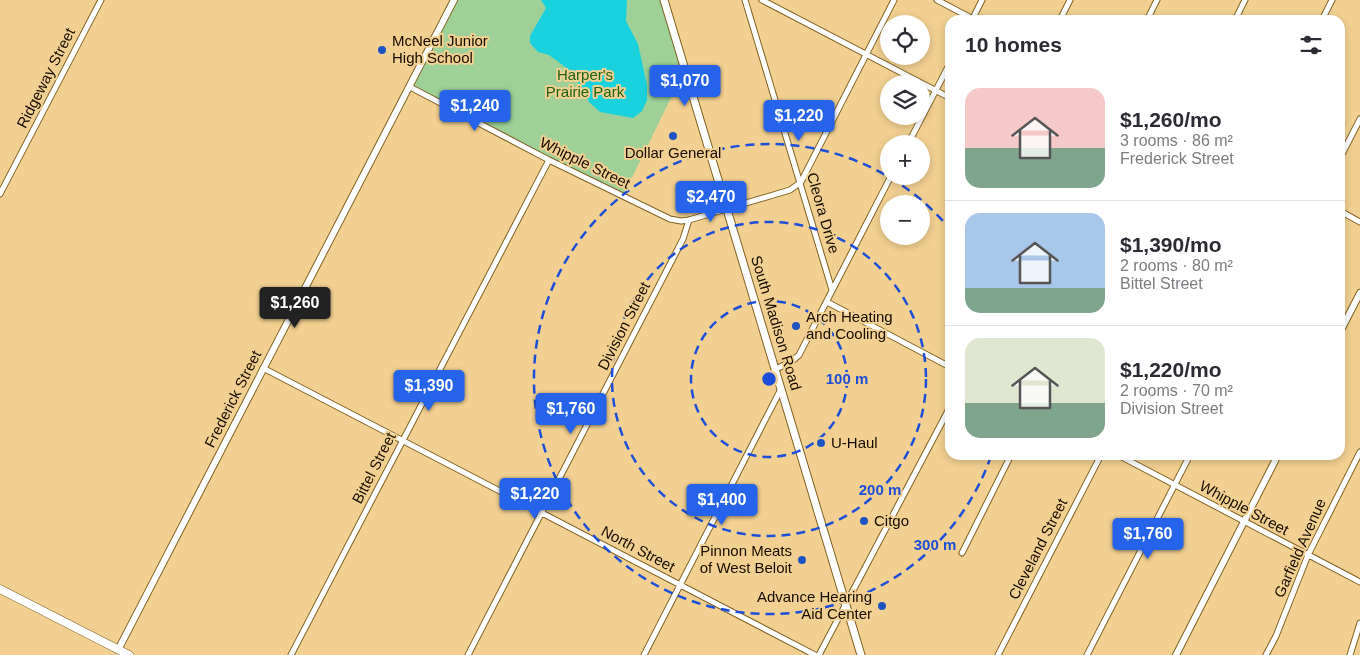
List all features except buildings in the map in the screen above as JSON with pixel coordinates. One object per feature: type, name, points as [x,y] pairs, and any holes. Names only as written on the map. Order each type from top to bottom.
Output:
[{"type":"main road","name":"South Madison Road","points":[[664,0],[861,655]]},
{"type":"main road","points":[[0,589],[128,655]]},
{"type":"street","name":"Ridgeway Street","points":[[0,194],[101,0]]},
{"type":"street","name":"Frederick Street","points":[[118,650],[454,0]]},
{"type":"street","name":"Cleora Drive","points":[[745,0],[832,290]]},
{"type":"street","points":[[762,0],[945,95]]},
{"type":"street","points":[[800,182],[894,0]]},
{"type":"street","points":[[937,0],[964,15]]},
{"type":"street","points":[[975,15],[982,0]]},
{"type":"street","points":[[1062,15],[1070,0]]},
{"type":"street","points":[[1150,15],[1158,0]]},
{"type":"street","points":[[1238,15],[1245,0]]},
{"type":"street","points":[[1324,15],[1332,0]]},
{"type":"street","points":[[913,135],[945,72]]},
{"type":"street","name":"Whipple Street","points":[[410,87],[549,160],[670,219],[689,220],[790,190],[795,188],[800,182]]},
{"type":"street","points":[[1345,148],[1360,119]]},
{"type":"street","name":"Bittel Street","points":[[291,655],[549,160]]},
{"type":"street","points":[[776,369],[799,355],[886,185]]},
{"type":"street","points":[[1345,214],[1360,222]]},
{"type":"street","name":"Division Street","points":[[468,655],[683,239],[689,220]]},
{"type":"street","points":[[1345,322],[1360,293]]},
{"type":"street","points":[[826,302],[945,364]]},
{"type":"street","name":"North Street","points":[[263,368],[817,655]]},
{"type":"street","points":[[644,655],[782,388]]},
{"type":"street","points":[[817,655],[945,416]]},
{"type":"street","name":"Garfield Avenue","points":[[1266,655],[1276,636],[1308,555],[1360,452]]},
{"type":"street","points":[[962,553],[1008,460]]},
{"type":"street","name":"Cleveland Street","points":[[998,655],[1098,460]]},
{"type":"street","name":"Whipple Street","points":[[1127,460],[1360,582]]},
{"type":"street","points":[[1087,655],[1187,460]]},
{"type":"street","points":[[1176,655],[1275,460]]},
{"type":"street","points":[[1350,655],[1360,623]]},
{"type":"green space","name":"Harper's Prairie Park","points":[[454,0],[664,0],[685,69],[623,196],[410,87]]},
{"type":"water","points":[[541,0],[627,0],[626,21],[638,44],[647,85],[647,100],[642,111],[633,118],[600,112],[589,102],[572,72],[549,55],[538,52],[530,43],[530,36],[546,8]]},
{"type":"place","name":"McNeel Junior High School","points":[[382,50]]},
{"type":"place","name":"Dollar General","points":[[673,136]]},
{"type":"place","name":"Arch Heating and Cooling","points":[[796,326]]},
{"type":"place","name":"U-Haul","points":[[821,443]]},
{"type":"place","name":"Citgo","points":[[864,521]]},
{"type":"place","name":"Pinnon Meats of West Beloit","points":[[802,560]]},
{"type":"place","name":"Advance Hearing Aid Center","points":[[882,606]]}]
